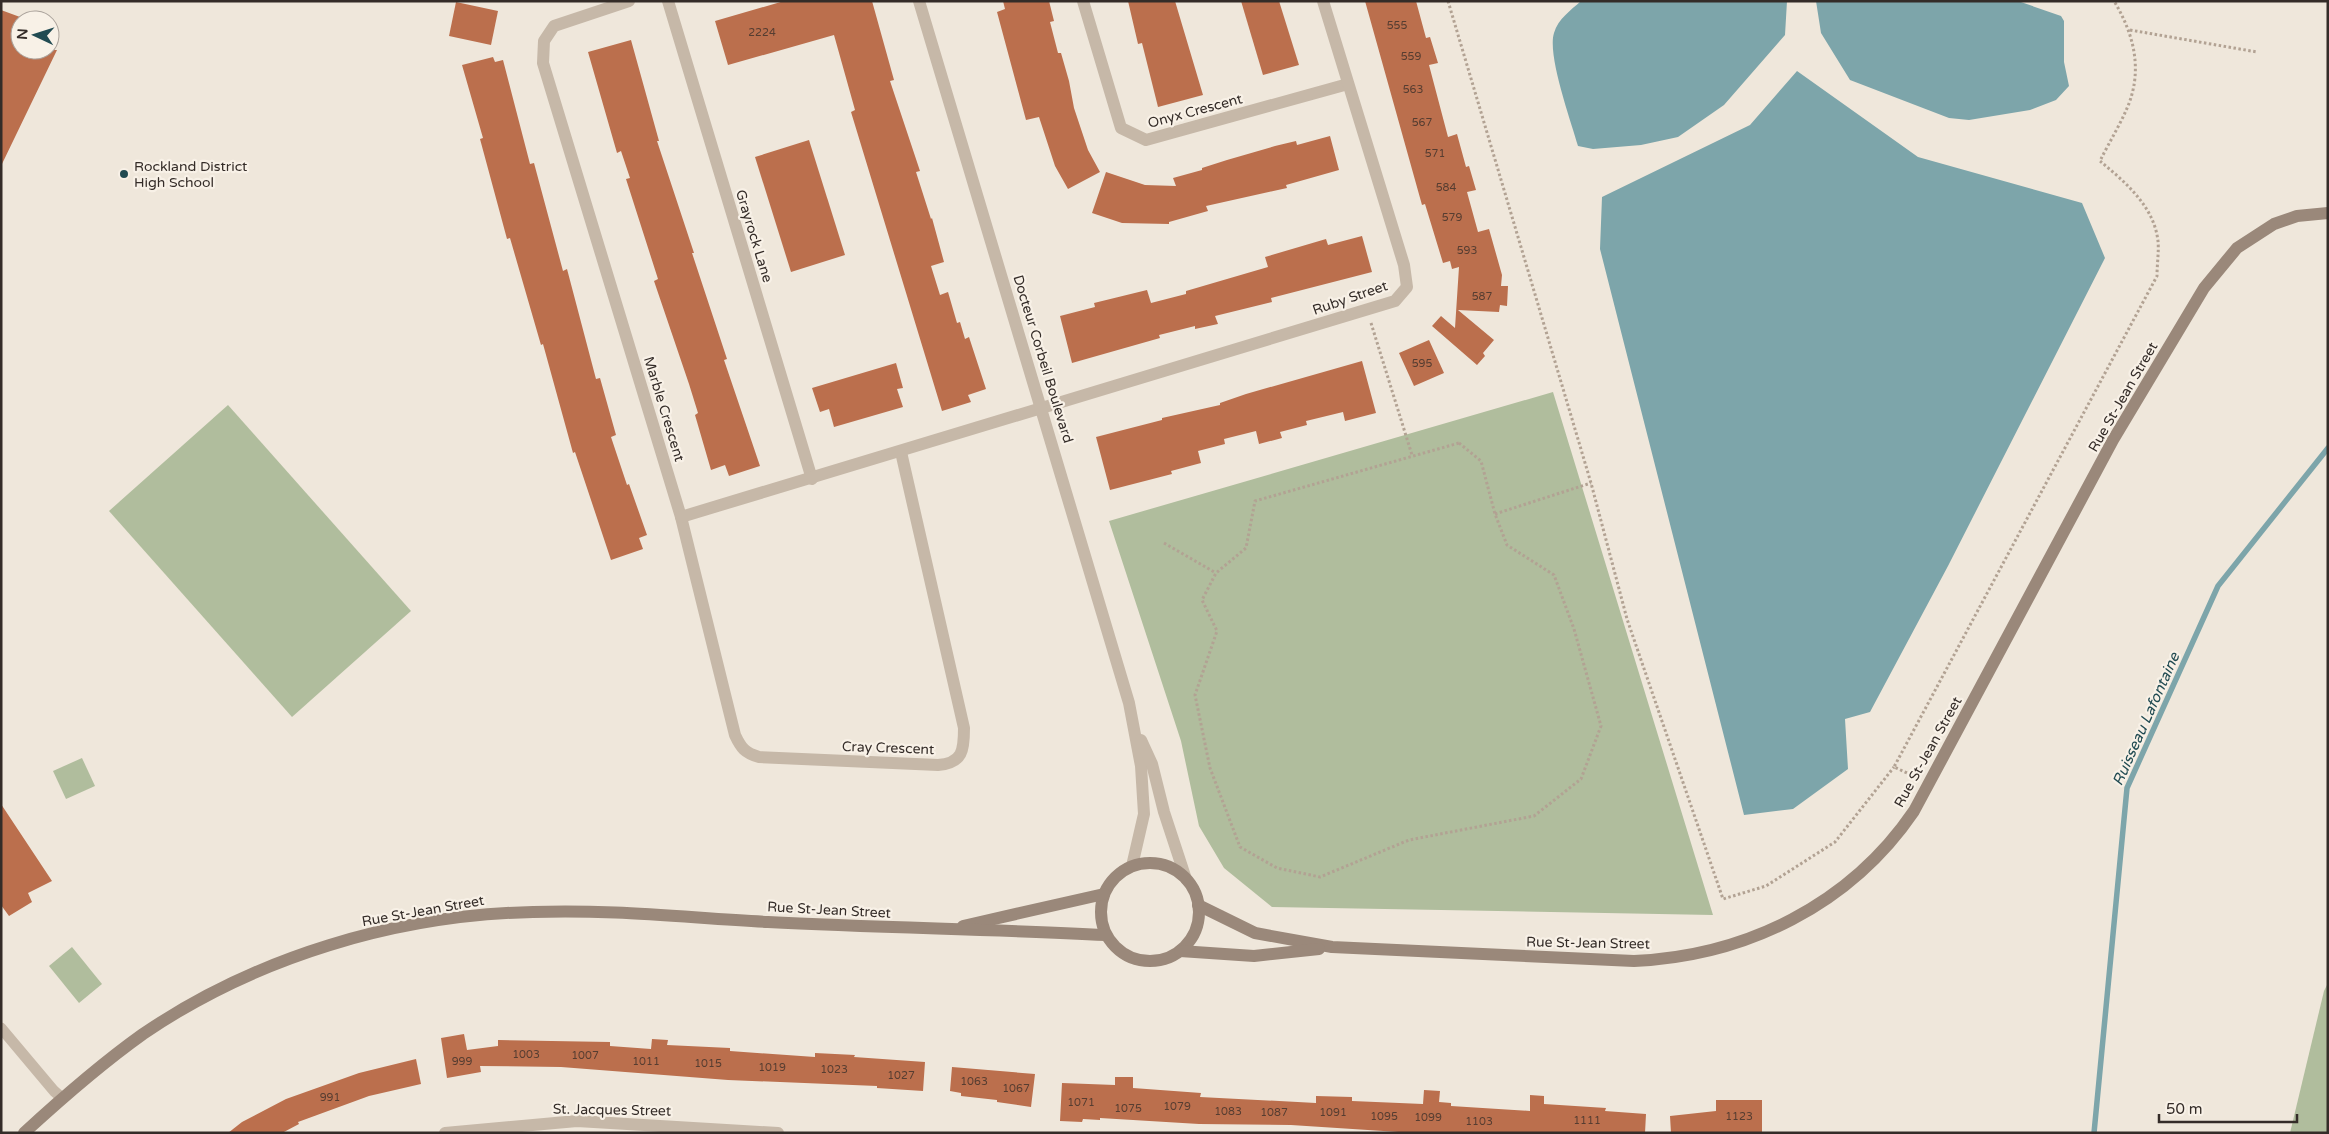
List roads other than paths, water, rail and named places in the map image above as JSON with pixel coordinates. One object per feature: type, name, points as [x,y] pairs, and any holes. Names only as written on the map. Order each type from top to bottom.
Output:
[{"type":"main road","name":"Rue St-Jean Street","points":[[1198,905],[1255,932],[1332,947],[1634,961],[1672,958],[1715,950],[1774,930],[1799,917],[1842,887],[1889,843],[1903,826],[1930,784],[2113,440],[2204,288],[2237,248],[2274,224],[2297,216],[2328,213]]},
{"type":"main road","points":[[1106,935],[1102,922],[1101,908],[1104,894],[1110,883],[1120,873],[1132,866],[1146,863],[1161,864],[1174,869],[1186,879],[1194,891],[1198,905],[1198,922],[1191,938],[1180,951]]},
{"type":"main road","name":"Rue St-Jean Street","points":[[944,930],[1104,894]]},
{"type":"main road","name":"Rue St-Jean Street","points":[[24,1133],[62,1098],[145,1033],[228,986],[272,966],[316,950],[412,925],[485,914],[558,911],[944,930],[1106,935],[1124,953],[1131,957],[1148,961],[1165,959],[1180,951],[1254,956],[1332,947]]},
{"type":"street","name":"Marble Crescent","points":[[629,1],[554,26],[544,41],[542,62],[681,517]]},
{"type":"street","name":"Grayrock Lane","points":[[668,1],[812,479]]},
{"type":"street","name":"Docteur Corbeil Boulevard","points":[[919,1],[1107,626],[1135,727],[1141,766],[1144,814],[1132,866]]},
{"type":"street","name":"Onyx Crescent","points":[[1083,1],[1121,128],[1146,140],[1348,84]]},
{"type":"street","name":"Ruby Street","points":[[1042,408],[1368,311],[1395,301],[1407,287],[1404,264],[1323,1]]},
{"type":"street","points":[[681,517],[1042,408]]},
{"type":"street","name":"Cray Crescent","points":[[681,517],[736,735],[741,748],[749,754],[759,757],[948,764],[956,760],[961,752],[964,728],[901,452]]},
{"type":"street","name":"Docteur Corbeil Boulevard","points":[[1135,727],[1152,764],[1164,812],[1186,879]]},
{"type":"street","name":"St. Jacques Street","points":[[445,1133],[576,1122],[778,1133]]},
{"type":"lane","points":[[1,1028],[62,1098]]},
{"type":"water","points":[[1581,1],[1787,1],[1785,35],[1724,105],[1678,137],[1641,145],[1593,149],[1578,146],[1565,105],[1554,56],[1553,43],[1556,28],[1565,15]]},
{"type":"water","points":[[1816,1],[2018,1],[2061,16],[2064,21],[2064,62],[2069,86],[2056,100],[2030,110],[1969,120],[1949,118],[1850,80],[1821,33]]},
{"type":"water","points":[[1797,71],[1918,157],[2082,203],[2105,258],[1948,566],[1870,712],[1845,719],[1848,769],[1793,809],[1744,815],[1600,249],[1602,197],[1750,125]]},
{"type":"waterway","name":"Ruisseau Lafontaine","points":[[2094,1133],[2127,788],[2218,586],[2328,448]]},
{"type":"place","name":"Rockland District High School","points":[[124,174]]}]
